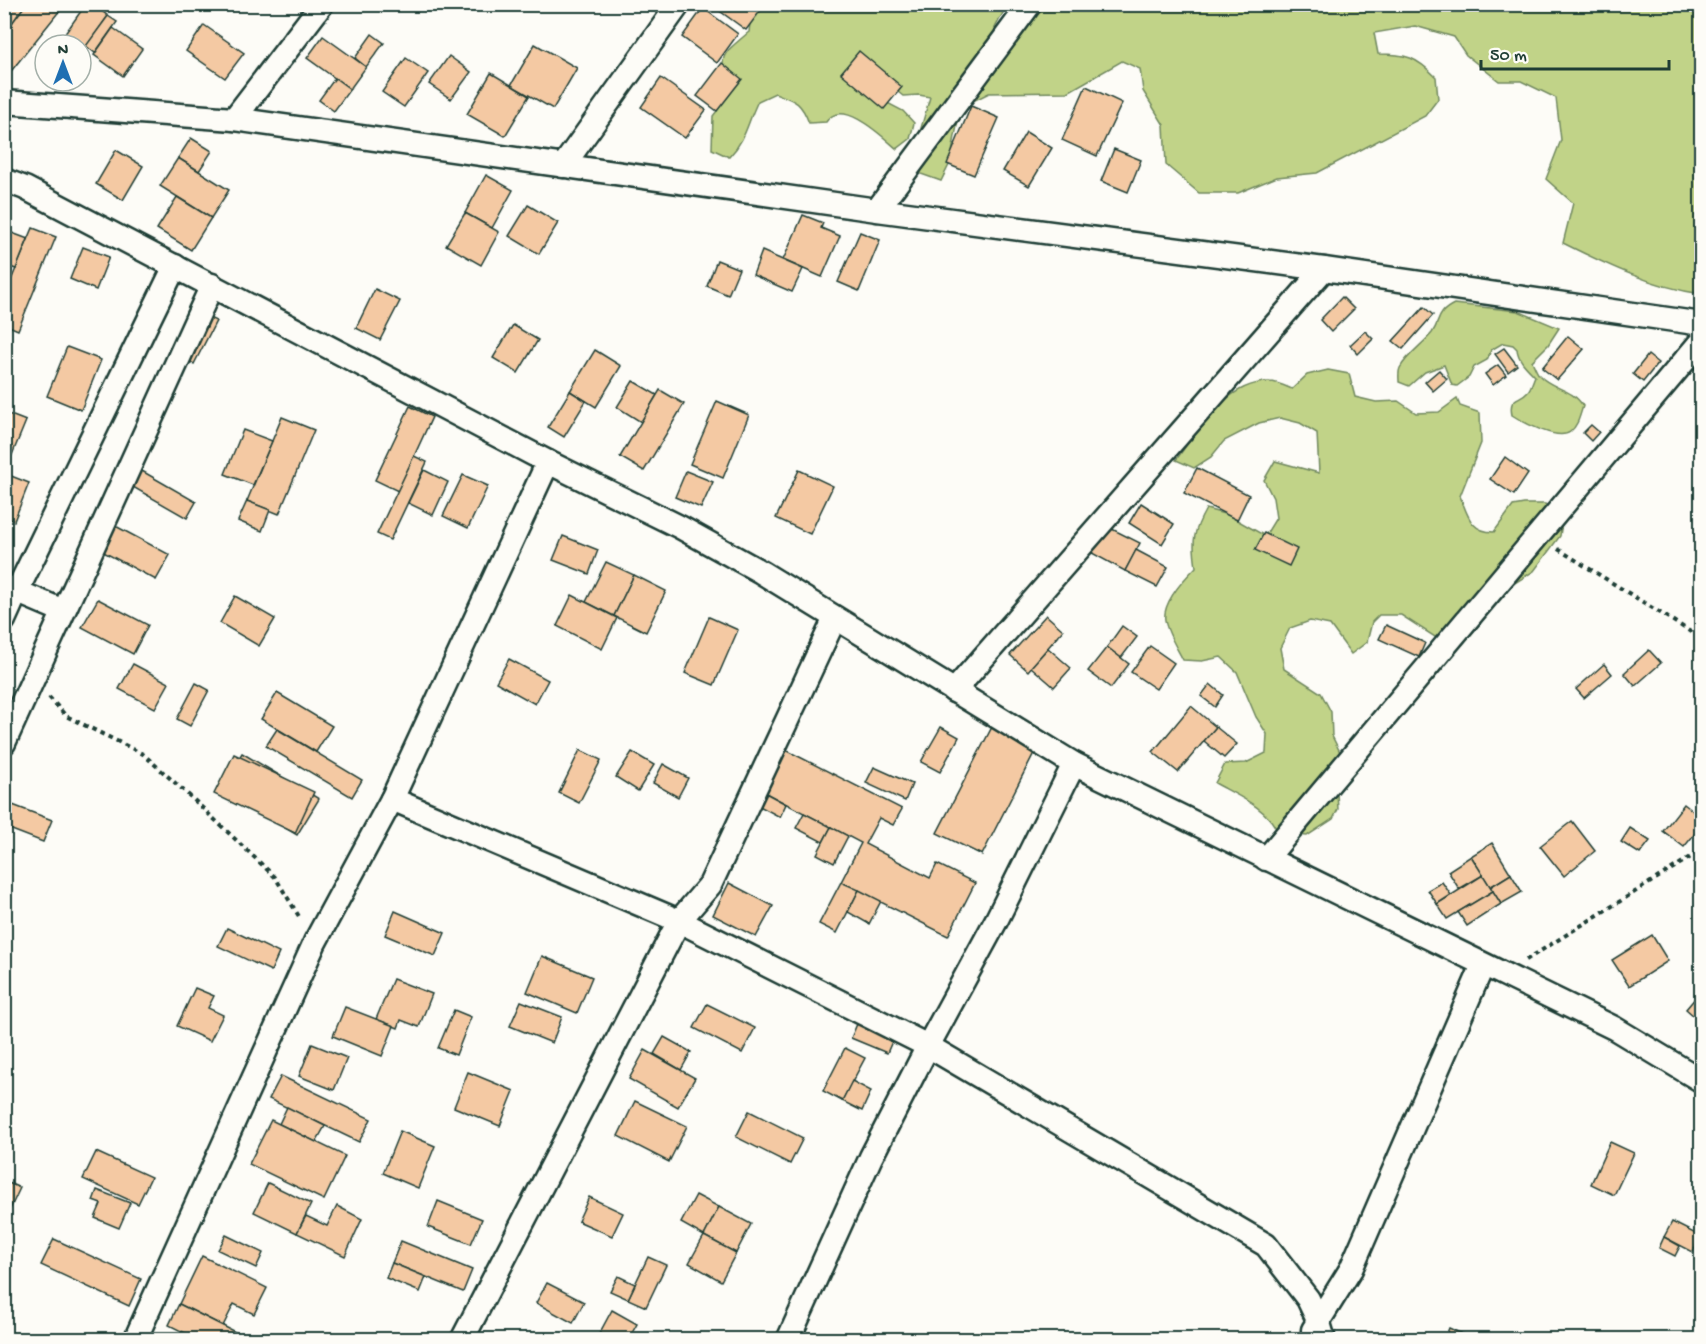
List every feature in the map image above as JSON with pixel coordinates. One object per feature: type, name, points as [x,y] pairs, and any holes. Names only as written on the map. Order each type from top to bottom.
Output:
[{"type":"street","points":[[234,119],[322,4]]},
{"type":"street","points":[[563,165],[679,4]]},
{"type":"street","points":[[877,210],[1030,4]]},
{"type":"street","points":[[4,102],[234,119],[877,210],[1324,269],[1701,324]]},
{"type":"street","points":[[4,180],[25,188],[549,462],[680,527],[761,572],[1074,764],[1614,1028],[1701,1082]]},
{"type":"street","points":[[4,620],[11,588],[175,266]]},
{"type":"street","points":[[954,691],[1324,269]]},
{"type":"street","points":[[4,743],[212,285]]},
{"type":"street","points":[[1266,859],[1701,340]]},
{"type":"street","points":[[135,1340],[315,942],[392,799],[549,462]]},
{"type":"street","points":[[11,588],[63,611]]},
{"type":"street","points":[[462,1340],[679,921],[710,885],[835,618]]},
{"type":"street","points":[[788,1340],[871,1157],[997,919],[1074,764]]},
{"type":"street","points":[[392,799],[679,921],[928,1046],[1266,1245],[1308,1299],[1317,1333]]},
{"type":"street","points":[[1317,1333],[1351,1269],[1492,970]]},
{"type":"street","points":[[802,1308],[804,1340]]},
{"type":"path","points":[[1537,535],[1701,639]]},
{"type":"path","points":[[33,678],[66,716],[143,754],[194,799],[275,877],[315,942]]},
{"type":"path","points":[[1492,970],[1701,850]]},
{"type":"green space","points":[[752,5],[1007,5],[995,28],[992,44],[1036,5],[1701,5],[1701,294],[1648,281],[1563,243],[1573,203],[1546,179],[1561,140],[1556,98],[1521,81],[1499,81],[1466,55],[1454,37],[1415,26],[1374,33],[1378,54],[1410,58],[1423,65],[1436,77],[1438,99],[1425,116],[1317,173],[1277,177],[1238,193],[1199,193],[1166,165],[1164,125],[1143,91],[1140,69],[1122,61],[1068,92],[989,93],[971,102],[958,120],[950,163],[941,181],[921,174],[919,135],[930,97],[903,96],[866,66],[874,96],[903,111],[914,123],[910,139],[897,149],[872,128],[852,116],[833,115],[826,122],[809,123],[797,103],[775,93],[758,101],[743,137],[729,157],[712,149],[713,116],[730,94],[724,71],[724,58],[731,47],[749,32]]},
{"type":"green space","points":[[1454,304],[1518,311],[1559,328],[1548,345],[1532,361],[1544,380],[1573,396],[1583,406],[1573,430],[1565,434],[1550,433],[1512,415],[1513,402],[1528,391],[1535,376],[1523,364],[1513,345],[1503,343],[1491,350],[1487,360],[1474,367],[1469,377],[1457,386],[1452,385],[1444,365],[1425,372],[1409,386],[1399,382],[1399,371],[1403,363],[1432,333],[1444,310]]},
{"type":"green space","points":[[1328,370],[1349,374],[1355,397],[1376,402],[1398,401],[1416,413],[1439,412],[1457,399],[1460,406],[1480,413],[1481,443],[1460,496],[1475,526],[1494,532],[1513,506],[1524,504],[1545,504],[1563,516],[1560,536],[1534,571],[1497,594],[1490,602],[1482,621],[1462,645],[1452,648],[1401,615],[1379,615],[1372,622],[1367,642],[1351,654],[1330,625],[1310,621],[1290,628],[1280,648],[1284,669],[1321,693],[1331,712],[1332,736],[1342,756],[1336,777],[1338,809],[1333,819],[1307,836],[1277,831],[1273,823],[1259,809],[1215,783],[1225,764],[1246,763],[1266,753],[1267,734],[1256,717],[1237,672],[1221,657],[1202,661],[1183,660],[1168,630],[1165,613],[1170,598],[1196,567],[1195,537],[1198,524],[1206,509],[1228,515],[1265,536],[1276,518],[1273,498],[1264,480],[1275,461],[1319,473],[1317,433],[1300,423],[1280,418],[1259,423],[1224,441],[1211,457],[1194,468],[1176,460],[1215,409],[1240,390],[1255,384],[1270,382],[1292,389],[1307,375]]},
{"type":"building","points":[[4,4],[26,4],[4,34]]},
{"type":"building","points":[[26,4],[65,4],[42,33],[33,33],[33,44],[12,70],[4,70],[4,34]]},
{"type":"building","points":[[86,4],[93,4],[108,16],[93,37],[93,33],[65,33]]},
{"type":"building","points":[[710,4],[762,4],[764,6],[746,30]]},
{"type":"building","points":[[703,8],[738,34],[717,63],[682,37]]},
{"type":"building","points":[[108,16],[117,22],[95,53],[93,36]]},
{"type":"building","points":[[204,25],[244,53],[225,78],[186,51]]},
{"type":"building","points":[[113,28],[142,49],[123,76],[94,55]]},
{"type":"building","points":[[372,34],[384,43],[366,67],[355,58]]},
{"type":"building","points":[[323,36],[366,67],[350,89],[307,58]]},
{"type":"building","points":[[535,44],[577,68],[553,109],[511,85]]},
{"type":"building","points":[[859,51],[902,87],[884,109],[841,73]]},
{"type":"building","points":[[449,56],[471,72],[451,99],[429,84]]},
{"type":"building","points":[[406,58],[428,73],[404,107],[382,92]]},
{"type":"building","points":[[722,63],[742,79],[717,111],[697,96]]},
{"type":"building","points":[[491,73],[529,96],[505,136],[467,114]]},
{"type":"building","points":[[335,78],[350,89],[334,111],[319,100]]},
{"type":"building","points":[[661,78],[706,110],[685,138],[641,107]]},
{"type":"building","points":[[1086,86],[1122,103],[1097,156],[1062,140]]},
{"type":"building","points":[[971,106],[999,118],[974,175],[947,164]]},
{"type":"building","points":[[1026,132],[1052,148],[1029,186],[1003,171]]},
{"type":"building","points":[[191,138],[212,151],[199,171],[178,158]]},
{"type":"building","points":[[1114,149],[1141,160],[1128,192],[1101,181]]},
{"type":"building","points":[[116,150],[143,166],[123,200],[96,184]]},
{"type":"building","points":[[178,158],[229,190],[211,218],[160,186]]},
{"type":"building","points":[[486,175],[513,190],[492,228],[465,213]]},
{"type":"building","points":[[177,197],[211,218],[191,250],[157,229]]},
{"type":"building","points":[[528,205],[558,223],[539,254],[509,236]]},
{"type":"building","points":[[465,213],[499,232],[481,265],[446,245]]},
{"type":"building","points":[[803,215],[823,223],[821,228],[840,236],[822,277],[783,260]]},
{"type":"building","points":[[33,228],[56,237],[18,330],[4,324],[4,297]]},
{"type":"building","points":[[4,230],[28,239],[16,269],[4,265]]},
{"type":"building","points":[[860,232],[880,240],[859,291],[838,282]]},
{"type":"building","points":[[83,247],[109,257],[96,290],[70,279]]},
{"type":"building","points":[[762,251],[803,269],[792,292],[753,275]]},
{"type":"building","points":[[717,260],[739,269],[728,295],[707,286]]},
{"type":"building","points":[[375,289],[400,301],[380,340],[356,328]]},
{"type":"building","points":[[1342,297],[1354,309],[1331,332],[1320,320]]},
{"type":"building","points":[[1424,307],[1433,315],[1403,349],[1393,341]]},
{"type":"building","points":[[203,315],[216,321],[194,364],[181,357]]},
{"type":"building","points":[[513,325],[538,340],[518,373],[493,358]]},
{"type":"building","points":[[1365,331],[1373,339],[1358,354],[1350,345]]},
{"type":"building","points":[[1568,336],[1584,349],[1557,380],[1542,368]]},
{"type":"building","points":[[67,347],[101,360],[81,410],[47,396]]},
{"type":"building","points":[[1504,348],[1517,365],[1508,372],[1495,354]]},
{"type":"building","points":[[595,350],[621,366],[596,407],[570,391]]},
{"type":"building","points":[[1648,355],[1658,363],[1643,382],[1633,374]]},
{"type":"building","points":[[1498,365],[1506,375],[1493,385],[1485,374]]},
{"type":"building","points":[[1439,370],[1447,379],[1433,391],[1425,382]]},
{"type":"building","points":[[633,381],[657,395],[641,422],[617,407]]},
{"type":"building","points":[[660,390],[684,404],[644,471],[620,457]]},
{"type":"building","points":[[570,391],[586,401],[564,437],[548,427]]},
{"type":"building","points":[[717,401],[749,415],[723,478],[690,464]]},
{"type":"building","points":[[410,406],[432,417],[398,491],[375,480]]},
{"type":"building","points":[[8,414],[26,421],[12,455],[4,451],[4,422]]},
{"type":"building","points":[[282,417],[314,430],[279,514],[247,501]]},
{"type":"building","points":[[1591,425],[1599,432],[1591,441],[1583,433]]},
{"type":"building","points":[[243,430],[272,441],[253,485],[225,474]]},
{"type":"building","points":[[414,456],[427,462],[390,540],[377,534]]},
{"type":"building","points":[[1505,457],[1528,474],[1514,495],[1490,479]]},
{"type":"building","points":[[135,467],[196,502],[187,518],[126,483]]},
{"type":"building","points":[[1197,468],[1249,495],[1237,520],[1184,493]]},
{"type":"building","points":[[424,470],[448,482],[433,515],[408,503]]},
{"type":"building","points":[[799,470],[833,486],[810,534],[776,518]]},
{"type":"building","points":[[686,471],[713,482],[701,508],[675,497]]},
{"type":"building","points":[[6,474],[29,483],[14,521],[4,517]]},
{"type":"building","points":[[463,475],[488,486],[468,528],[443,516]]},
{"type":"building","points":[[247,501],[270,510],[262,531],[238,521]]},
{"type":"building","points":[[1141,503],[1174,524],[1162,544],[1129,523]]},
{"type":"building","points":[[108,522],[170,555],[156,580],[94,547]]},
{"type":"building","points":[[1106,526],[1140,543],[1125,571],[1092,553]]},
{"type":"building","points":[[1264,533],[1297,549],[1289,566],[1255,550]]},
{"type":"building","points":[[563,536],[598,550],[589,574],[553,560]]},
{"type":"building","points":[[1136,550],[1168,567],[1157,587],[1125,571]]},
{"type":"building","points":[[606,562],[634,575],[614,616],[586,602]]},
{"type":"building","points":[[634,575],[666,591],[646,632],[614,616]]},
{"type":"building","points":[[572,595],[617,618],[602,649],[557,626]]},
{"type":"building","points":[[235,596],[275,619],[259,646],[220,623]]},
{"type":"building","points":[[98,599],[148,625],[133,654],[82,627]]},
{"type":"building","points":[[1046,615],[1063,630],[1028,671],[1010,655]]},
{"type":"building","points":[[709,617],[738,630],[714,685],[685,673]]},
{"type":"building","points":[[1386,625],[1425,643],[1419,657],[1379,639]]},
{"type":"building","points":[[1122,626],[1137,637],[1121,658],[1107,647]]},
{"type":"building","points":[[1150,646],[1174,663],[1156,689],[1131,672]]},
{"type":"building","points":[[1107,647],[1129,664],[1111,688],[1088,671]]},
{"type":"building","points":[[1048,648],[1071,668],[1054,687],[1031,667]]},
{"type":"building","points":[[1649,650],[1661,663],[1635,686],[1624,673]]},
{"type":"building","points":[[509,659],[548,680],[535,704],[496,682]]},
{"type":"building","points":[[133,664],[169,683],[155,708],[119,689]]},
{"type":"building","points":[[1604,664],[1612,674],[1584,698],[1576,689]]},
{"type":"building","points":[[196,683],[209,690],[190,726],[177,719]]},
{"type":"building","points":[[1210,684],[1223,695],[1215,707],[1201,696]]},
{"type":"building","points":[[277,693],[332,726],[316,752],[261,719]]},
{"type":"building","points":[[1191,706],[1216,727],[1178,772],[1153,752]]},
{"type":"building","points":[[941,727],[959,737],[940,772],[921,762]]},
{"type":"building","points":[[992,727],[1036,749],[982,855],[937,833]]},
{"type":"building","points":[[1216,727],[1237,744],[1224,758],[1204,741]]},
{"type":"building","points":[[277,729],[362,780],[352,797],[266,746]]},
{"type":"building","points":[[780,747],[902,809],[893,825],[879,818],[865,844],[930,878],[937,864],[975,883],[948,936],[841,882],[861,843],[758,789]]},
{"type":"building","points":[[580,750],[601,760],[579,803],[559,793]]},
{"type":"building","points":[[632,752],[654,765],[638,791],[616,777]]},
{"type":"building","points":[[242,753],[319,799],[297,835],[220,789]]},
{"type":"building","points":[[234,754],[314,792],[295,833],[214,794]]},
{"type":"building","points":[[663,764],[688,778],[678,797],[653,783]]},
{"type":"building","points":[[874,767],[912,784],[905,801],[866,783]]},
{"type":"building","points":[[758,789],[786,804],[780,817],[752,802]]},
{"type":"building","points":[[10,804],[52,820],[43,842],[4,827],[4,817]]},
{"type":"building","points":[[1684,804],[1702,818],[1702,825],[1684,847],[1663,831]]},
{"type":"building","points":[[804,813],[831,827],[823,842],[796,828]]},
{"type":"building","points":[[1572,821],[1595,851],[1564,876],[1540,846]]},
{"type":"building","points":[[831,827],[848,836],[834,863],[817,854]]},
{"type":"building","points":[[1630,828],[1650,841],[1640,854],[1621,842]]},
{"type":"building","points":[[1492,843],[1511,874],[1490,887],[1471,856]]},
{"type":"building","points":[[1471,856],[1483,875],[1459,889],[1448,871]]},
{"type":"building","points":[[1511,874],[1522,892],[1501,904],[1490,887]]},
{"type":"building","points":[[1483,875],[1493,891],[1447,919],[1437,904]]},
{"type":"building","points":[[841,882],[859,890],[837,933],[819,924]]},
{"type":"building","points":[[1442,882],[1451,895],[1437,904],[1428,890]]},
{"type":"building","points":[[729,883],[773,906],[756,937],[713,915]]},
{"type":"building","points":[[859,890],[881,901],[869,924],[848,912]]},
{"type":"building","points":[[1493,891],[1501,904],[1467,926],[1458,912]]},
{"type":"building","points":[[395,911],[445,933],[435,956],[385,935]]},
{"type":"building","points":[[227,928],[279,953],[271,971],[218,946]]},
{"type":"building","points":[[1652,935],[1668,961],[1629,986],[1612,960]]},
{"type":"building","points":[[542,956],[592,977],[577,1013],[527,992]]},
{"type":"building","points":[[393,979],[432,994],[419,1027],[401,1020],[398,1028],[376,1019]]},
{"type":"building","points":[[195,988],[214,996],[208,1008],[223,1015],[210,1041],[177,1026]]},
{"type":"building","points":[[1702,990],[1702,1023],[1686,1009]]},
{"type":"building","points":[[521,1001],[562,1017],[552,1043],[510,1026]]},
{"type":"building","points":[[707,1004],[755,1028],[742,1053],[694,1028]]},
{"type":"building","points":[[345,1007],[394,1026],[382,1056],[333,1036]]},
{"type":"building","points":[[454,1010],[471,1017],[456,1055],[438,1048]]},
{"type":"building","points":[[857,1024],[893,1039],[887,1053],[851,1038]]},
{"type":"building","points":[[664,1037],[691,1052],[681,1070],[654,1054]]},
{"type":"building","points":[[312,1044],[347,1058],[334,1090],[299,1076]]},
{"type":"building","points":[[845,1048],[865,1058],[842,1101],[823,1091]]},
{"type":"building","points":[[645,1050],[695,1078],[678,1107],[629,1079]]},
{"type":"building","points":[[468,1072],[514,1091],[500,1126],[454,1107]]},
{"type":"building","points":[[281,1076],[371,1119],[359,1142],[269,1099]]},
{"type":"building","points":[[852,1081],[871,1091],[862,1111],[842,1101]]},
{"type":"building","points":[[635,1101],[687,1126],[669,1162],[618,1136]]},
{"type":"building","points":[[287,1107],[325,1126],[316,1142],[279,1124]]},
{"type":"building","points":[[749,1111],[803,1138],[790,1164],[736,1137]]},
{"type":"building","points":[[271,1120],[345,1156],[324,1200],[249,1164]]},
{"type":"building","points":[[400,1131],[435,1146],[418,1188],[383,1173]]},
{"type":"building","points":[[1610,1142],[1634,1153],[1614,1195],[1591,1184]]},
{"type":"building","points":[[96,1152],[151,1177],[138,1204],[83,1179]]},
{"type":"building","points":[[4,1181],[20,1188],[4,1222]]},
{"type":"building","points":[[268,1183],[311,1204],[297,1233],[254,1212]]},
{"type":"building","points":[[97,1190],[130,1203],[119,1228],[95,1218],[101,1204],[93,1201]]},
{"type":"building","points":[[696,1195],[719,1207],[704,1236],[681,1223]]},
{"type":"building","points":[[589,1197],[623,1213],[612,1236],[578,1221]]},
{"type":"building","points":[[438,1201],[482,1219],[471,1244],[428,1227]]},
{"type":"building","points":[[337,1206],[362,1219],[345,1256],[297,1233],[306,1216],[327,1226]]},
{"type":"building","points":[[719,1207],[751,1224],[736,1253],[704,1236]]},
{"type":"building","points":[[1672,1222],[1700,1236],[1693,1252],[1664,1237]]},
{"type":"building","points":[[226,1235],[263,1253],[256,1268],[218,1250]]},
{"type":"building","points":[[704,1236],[736,1253],[721,1281],[689,1263]]},
{"type":"building","points":[[1664,1237],[1680,1246],[1675,1256],[1659,1248]]},
{"type":"building","points":[[54,1239],[141,1279],[129,1306],[41,1265]]},
{"type":"building","points":[[401,1241],[472,1270],[463,1292],[392,1263]]},
{"type":"building","points":[[202,1256],[267,1288],[254,1314],[234,1304],[223,1326],[179,1304]]},
{"type":"building","points":[[648,1257],[666,1265],[646,1307],[628,1299]]},
{"type":"building","points":[[392,1263],[426,1277],[420,1292],[386,1278]]},
{"type":"building","points":[[618,1276],[635,1284],[628,1299],[610,1291]]},
{"type":"building","points":[[547,1283],[584,1302],[573,1323],[536,1303]]},
{"type":"building","points":[[179,1304],[251,1340],[199,1340],[169,1325]]},
{"type":"building","points":[[612,1310],[637,1324],[628,1340],[605,1340],[598,1336]]},
{"type":"building","points":[[1449,1328],[1475,1340],[1444,1340]]}]
